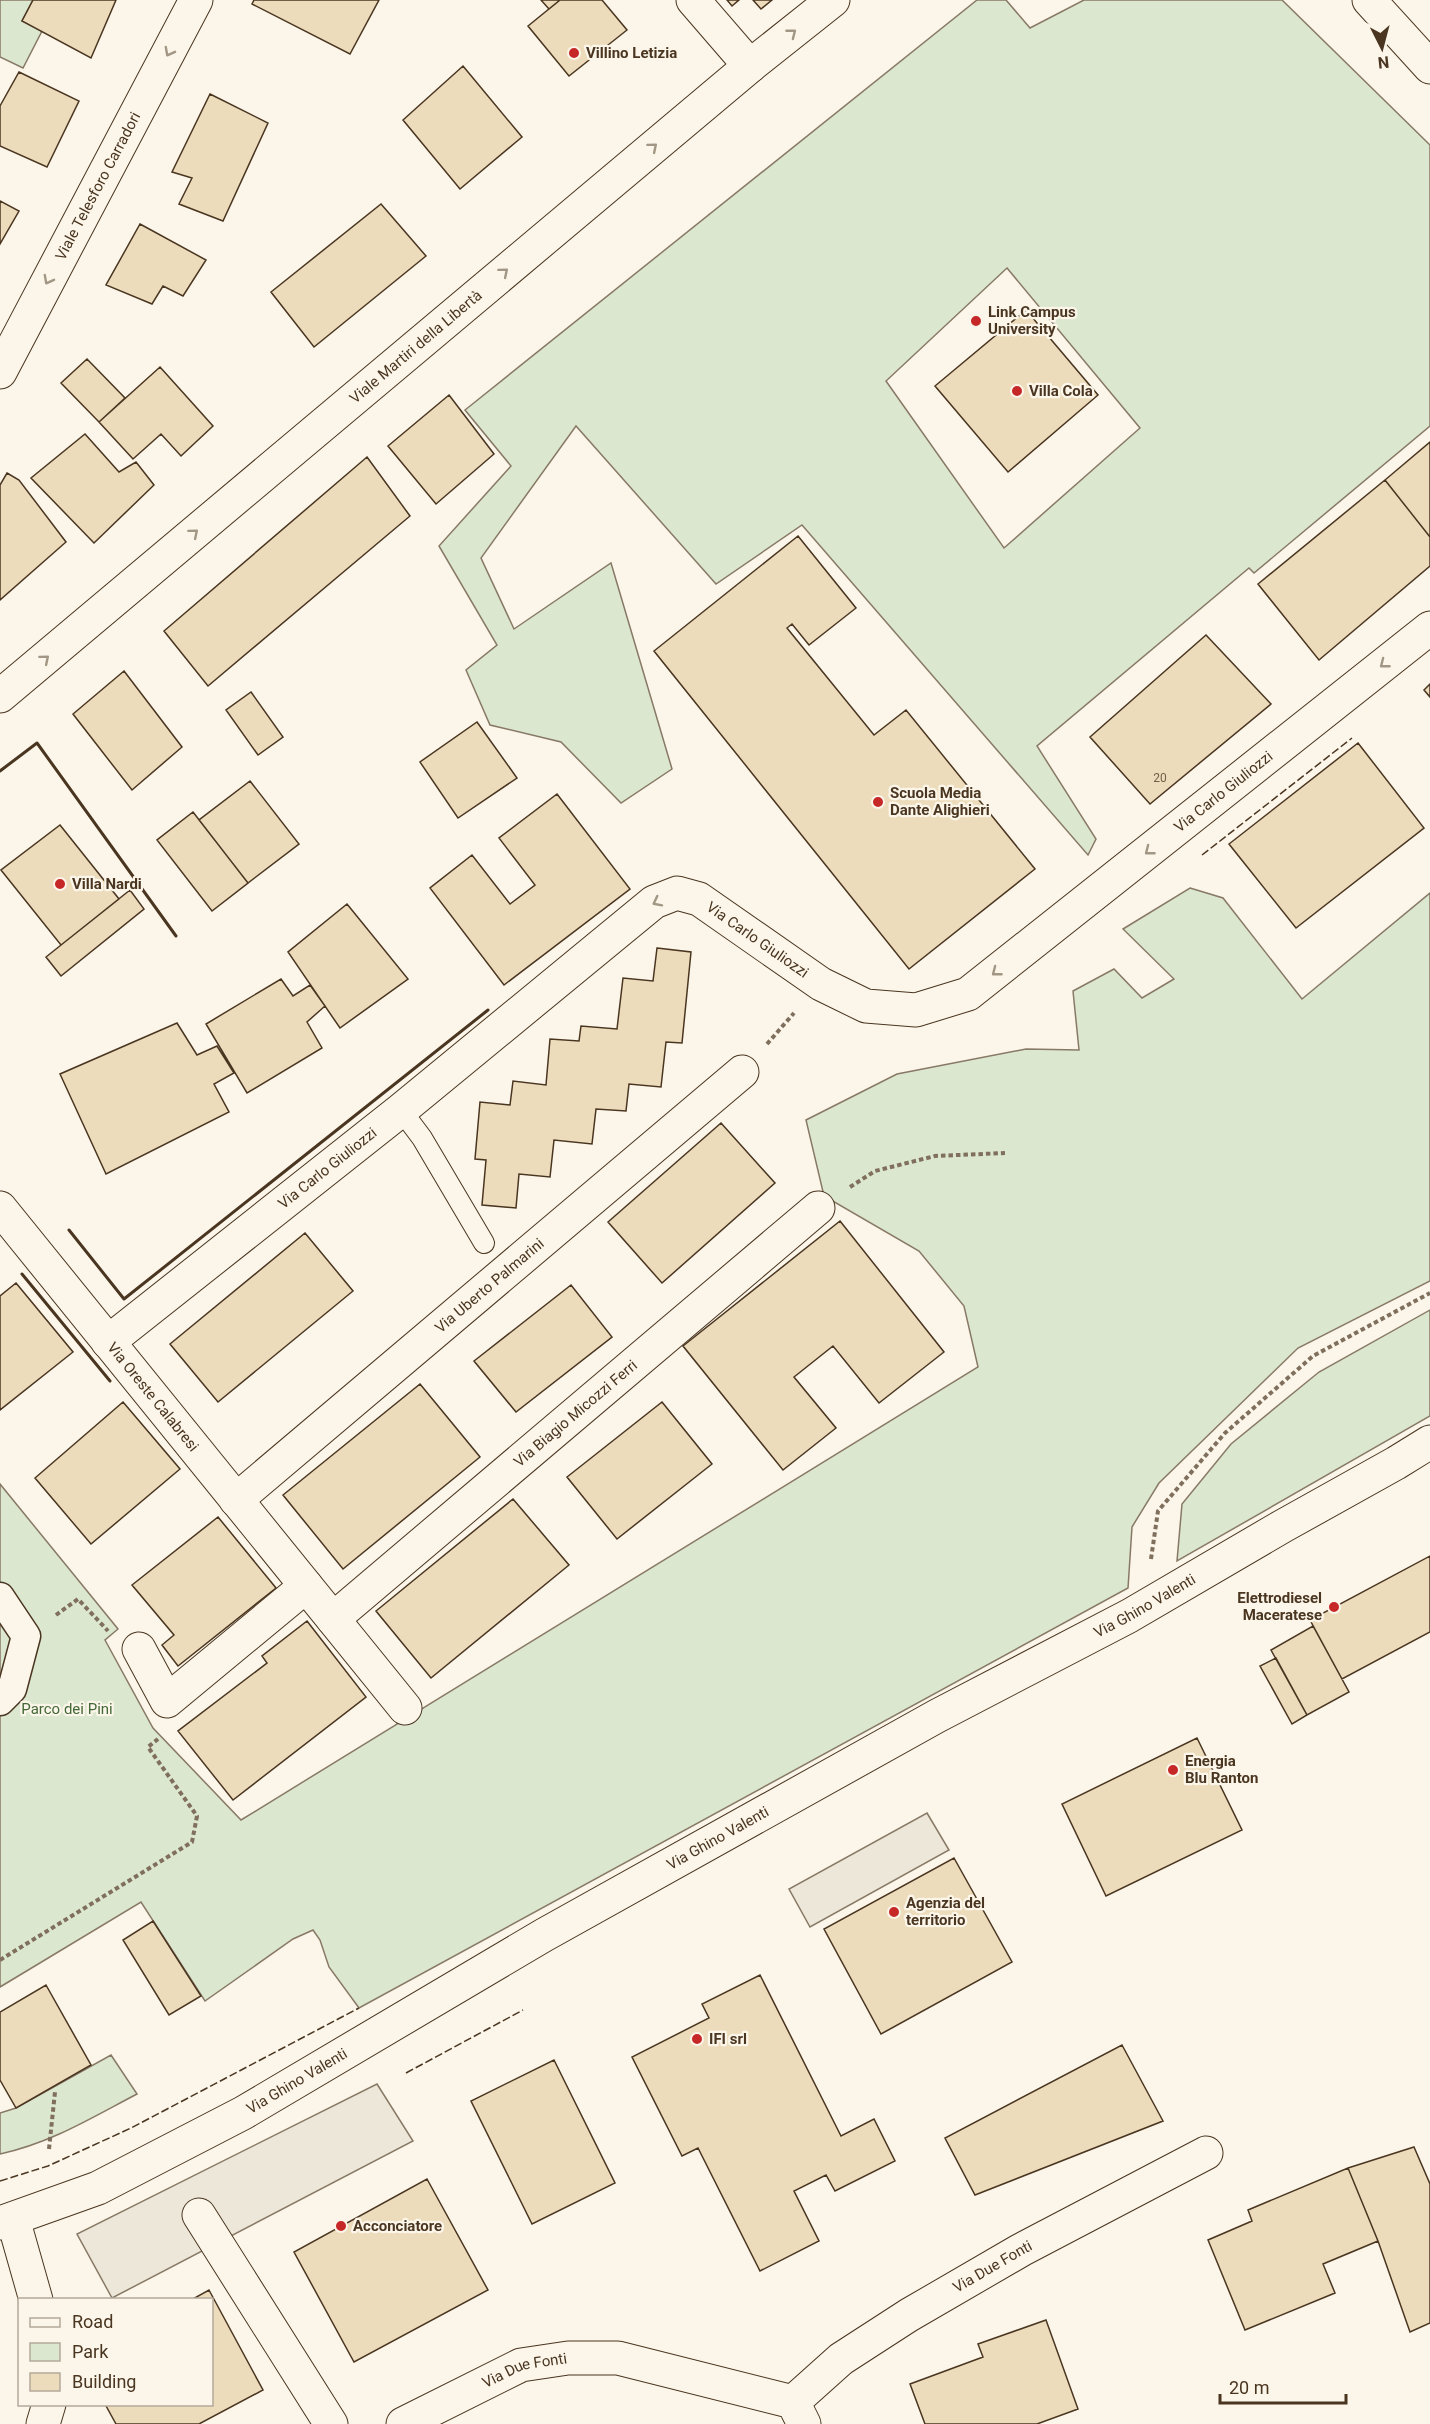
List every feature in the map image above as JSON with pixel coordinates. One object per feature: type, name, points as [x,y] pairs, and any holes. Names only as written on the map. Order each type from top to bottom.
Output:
[{"type":"street","name":"Viale Telesforo Carradori","points":[[0,372],[196,0]]},
{"type":"street","points":[[693,0],[750,66]]},
{"type":"street","name":"Viale Martiri della Libertà","points":[[0,696],[750,66],[833,0]]},
{"type":"street","points":[[1369,0],[1430,67]]},
{"type":"street","name":"Via Carlo Giuliozzi","points":[[108,1342],[401,1110],[654,902],[677,894],[699,899],[821,984],[866,1006],[916,1010],[968,994],[1430,628]]},
{"type":"street","name":"Via Uberto Palmarini","points":[[236,1500],[742,1072]]},
{"type":"street","name":"Via Oreste Calabresi","points":[[0,1208],[405,1708]]},
{"type":"street","name":"Via Biagio Micozzi Ferri","points":[[333,1619],[818,1208]]},
{"type":"street","name":"Via Ghino Valenti","points":[[6,2221],[98,2188],[243,2113],[544,1935],[937,1716],[1163,1596],[1430,1442]]},
{"type":"street","points":[[125,1642],[167,1701],[306,1587]]},
{"type":"street","points":[[0,1597],[26,1636],[12,1689],[0,1701]]},
{"type":"street","name":"Via Due Fonti","points":[[403,2424],[521,2365],[568,2358],[618,2358],[799,2413],[841,2359],[909,2314],[1021,2250],[1206,2153]]},
{"type":"street","points":[[199,2215],[326,2422]]},
{"type":"street","points":[[6,2221],[35,2298]]},
{"type":"street","points":[[43,2424],[48,2406]]},
{"type":"lane","points":[[401,1110],[422,1138],[484,1243]]},
{"type":"path","points":[[767,1044],[787,1021]]},
{"type":"path","points":[[818,1208],[875,1171],[935,1156],[1005,1153]]},
{"type":"path","points":[[1163,1596],[1150,1569],[1158,1511],[1225,1433],[1313,1356],[1430,1293]]},
{"type":"path","points":[[26,1636],[78,1599],[125,1642]]},
{"type":"path","points":[[0,1960],[192,1842],[197,1816],[148,1748],[164,1733]]},
{"type":"path","points":[[49,2149],[55,2092]]},
{"type":"green space","points":[[0,0],[33,0],[22,21],[42,31],[23,68],[0,57]]},
{"type":"green space","points":[[977,0],[1006,0],[1030,28],[1084,0],[1282,0],[1430,145],[1430,426],[1254,573],[1249,568],[1037,746],[1096,839],[1088,855],[802,525],[716,584],[576,426],[481,558],[514,629],[611,563],[672,769],[621,803],[561,742],[490,725],[466,670],[497,645],[439,546],[511,466],[465,410]],"holes":[[[1007,268],[1140,428],[1004,548],[886,381]]]},
{"type":"green space","name":"Parco dei Pini","points":[[1190,888],[1223,898],[1302,999],[1430,893],[1430,1281],[1298,1348],[1159,1483],[1132,1527],[1128,1588],[359,2008],[329,1967],[320,1940],[313,1930],[293,1939],[205,2001],[141,1902],[0,1987],[0,1484],[118,1629],[105,1640],[153,1728],[241,1820],[978,1367],[964,1306],[919,1251],[824,1196],[806,1120],[897,1074],[1026,1049],[1079,1050],[1073,991],[1114,969],[1142,998],[1174,979],[1123,929]]},
{"type":"green space","points":[[1430,1310],[1430,1416],[1177,1561],[1182,1504],[1231,1444],[1319,1372]]},
{"type":"green space","points":[[111,2055],[137,2094],[54,2137],[0,2154],[0,2113],[16,2108]]},
{"type":"shaded area","points":[[927,1813],[949,1850],[810,1927],[789,1889]]},
{"type":"shaded area","points":[[377,2084],[413,2141],[112,2298],[77,2234]]},
{"type":"building","points":[[33,0],[116,0],[91,58],[22,21]]},
{"type":"building","points":[[254,0],[379,0],[350,54],[252,4]]},
{"type":"building","points":[[541,0],[560,0],[549,9]]},
{"type":"building","name":"Villino Letizia","points":[[560,0],[602,0],[627,30],[569,76],[528,26]]},
{"type":"building","points":[[727,0],[739,0],[732,6]]},
{"type":"building","points":[[753,0],[772,0],[761,9]]},
{"type":"building","points":[[463,66],[522,137],[460,189],[403,120]]},
{"type":"building","points":[[19,72],[79,101],[47,167],[0,146],[0,106]]},
{"type":"building","points":[[210,94],[268,123],[223,221],[179,204],[192,178],[172,172]]},
{"type":"building","points":[[0,201],[19,211],[0,244]]},
{"type":"building","points":[[381,204],[426,256],[314,347],[271,292]]},
{"type":"building","points":[[140,224],[206,260],[183,296],[163,286],[152,304],[106,285]]},
{"type":"building","name":"Villa Cola","points":[[1026,310],[1098,395],[1008,472],[935,386]]},
{"type":"building","points":[[87,359],[125,398],[99,422],[61,383]]},
{"type":"building","points":[[160,367],[213,426],[181,456],[161,434],[133,459],[99,422]]},
{"type":"building","points":[[449,395],[494,454],[436,504],[388,446]]},
{"type":"building","points":[[85,434],[119,472],[136,462],[154,485],[94,543],[31,478]]},
{"type":"building","points":[[1430,442],[1430,537],[1385,480]]},
{"type":"building","points":[[367,457],[410,516],[208,686],[164,631]]},
{"type":"building","points":[[7,473],[19,480],[66,542],[0,600],[0,485]]},
{"type":"building","points":[[1385,480],[1430,537],[1430,566],[1319,660],[1258,584]]},
{"type":"building","name":"Scuola Media Dante Alighieri","points":[[798,536],[856,608],[809,645],[792,624],[787,628],[874,735],[906,710],[1035,869],[909,969],[654,651]]},
{"type":"building","points":[[1206,635],[1271,704],[1150,804],[1090,737]]},
{"type":"building","points":[[124,671],[182,747],[132,790],[73,714]]},
{"type":"building","points":[[1430,684],[1430,697],[1424,690]]},
{"type":"building","points":[[251,692],[283,737],[258,755],[226,710]]},
{"type":"building","points":[[477,722],[517,778],[458,818],[420,762]]},
{"type":"building","points":[[1358,743],[1424,828],[1296,928],[1229,844]]},
{"type":"building","points":[[250,781],[299,844],[248,883],[199,820]]},
{"type":"building","points":[[557,794],[630,889],[504,985],[430,888],[472,855],[510,904],[535,885],[499,838]]},
{"type":"building","points":[[193,812],[248,883],[212,911],[157,840]]},
{"type":"building","name":"Villa Nardi","points":[[60,825],[119,899],[61,945],[1,870]]},
{"type":"building","points":[[130,890],[144,909],[61,976],[46,957]]},
{"type":"building","points":[[347,904],[408,979],[340,1028],[288,952]]},
{"type":"building","points":[[657,948],[691,952],[682,1043],[666,1042],[661,1087],[629,1084],[626,1111],[596,1109],[592,1144],[554,1140],[550,1177],[519,1174],[516,1208],[482,1205],[486,1160],[475,1159],[480,1102],[510,1105],[513,1081],[546,1085],[550,1039],[579,1041],[581,1026],[617,1029],[623,978],[653,981]]},
{"type":"building","points":[[281,979],[293,996],[310,985],[325,1006],[307,1022],[322,1048],[247,1093],[206,1024]]},
{"type":"building","points":[[177,1023],[197,1055],[217,1046],[234,1073],[214,1084],[229,1112],[106,1174],[60,1074]]},
{"type":"building","points":[[721,1123],[775,1183],[662,1283],[608,1222]]},
{"type":"building","points":[[840,1221],[944,1352],[879,1403],[833,1346],[794,1377],[836,1428],[783,1470],[683,1346]]},
{"type":"building","points":[[305,1233],[353,1291],[218,1402],[170,1344]]},
{"type":"building","points":[[16,1283],[73,1352],[0,1410],[0,1296]]},
{"type":"building","points":[[571,1285],[612,1337],[516,1412],[474,1361]]},
{"type":"building","points":[[420,1384],[480,1457],[343,1569],[283,1495]]},
{"type":"building","points":[[123,1402],[180,1469],[91,1544],[35,1478]]},
{"type":"building","points":[[662,1402],[712,1464],[617,1539],[567,1477]]},
{"type":"building","points":[[513,1499],[569,1565],[431,1678],[376,1611]]},
{"type":"building","points":[[218,1517],[276,1588],[178,1666],[162,1645],[174,1635],[132,1585]]},
{"type":"building","points":[[1430,1556],[1430,1632],[1342,1679],[1310,1620]]},
{"type":"building","points":[[307,1621],[366,1697],[233,1800],[178,1731],[267,1663],[262,1656]]},
{"type":"building","points":[[1313,1626],[1349,1692],[1307,1715],[1271,1650]]},
{"type":"building","points":[[1276,1658],[1307,1715],[1292,1724],[1260,1666]]},
{"type":"building","points":[[1197,1738],[1242,1830],[1106,1896],[1062,1804]]},
{"type":"building","points":[[954,1858],[1012,1962],[881,2034],[824,1929]]},
{"type":"building","points":[[153,1921],[201,1996],[169,2015],[123,1940]]},
{"type":"building","points":[[760,1975],[841,2136],[874,2119],[895,2161],[835,2191],[826,2175],[794,2191],[819,2241],[760,2271],[698,2148],[682,2156],[632,2057],[709,2018],[702,2004]]},
{"type":"building","points":[[46,1985],[91,2065],[16,2108],[0,2080],[0,2012]]},
{"type":"building","points":[[1122,2045],[1163,2121],[975,2195],[945,2138]]},
{"type":"building","points":[[554,2060],[615,2183],[532,2224],[471,2101]]},
{"type":"building","points":[[1414,2147],[1430,2184],[1430,2323],[1410,2332],[1378,2241],[1348,2168]]},
{"type":"building","points":[[1348,2168],[1378,2241],[1323,2264],[1335,2293],[1245,2330],[1208,2240],[1252,2221],[1248,2210]]},
{"type":"building","points":[[427,2179],[488,2290],[354,2362],[294,2252]]},
{"type":"building","points":[[209,2290],[263,2390],[199,2424],[116,2424],[106,2406],[213,2406],[213,2298],[195,2298]]},
{"type":"building","points":[[1046,2320],[1078,2409],[1037,2424],[925,2424],[910,2384],[983,2357],[978,2344]]},
{"type":"fence","points":[[1202,855],[1352,738]]},
{"type":"fence","points":[[0,2181],[48,2166],[131,2128],[359,2008]]},
{"type":"fence","points":[[406,2073],[523,2010]]},
{"type":"wall","points":[[0,771],[37,743],[176,936]]},
{"type":"wall","points":[[69,1230],[124,1299],[488,1010]]},
{"type":"wall","points":[[22,1274],[110,1381]]},
{"type":"place","name":"Villino Letizia","points":[[574,53]]},
{"type":"place","name":"Link Campus University","points":[[976,321]]},
{"type":"place","name":"Villa Cola","points":[[1017,391]]},
{"type":"place","name":"Scuola Media Dante Alighieri","points":[[878,802]]},
{"type":"place","name":"Villa Nardi","points":[[60,884]]},
{"type":"place","name":"Elettrodiesel Maceratese","points":[[1334,1607]]},
{"type":"place","name":"Energia Blu Ranton","points":[[1173,1770]]},
{"type":"place","name":"Agenzia del territorio","points":[[894,1912]]},
{"type":"place","name":"IFI srl","points":[[697,2039]]},
{"type":"place","name":"Acconciatore","points":[[341,2226]]}]
